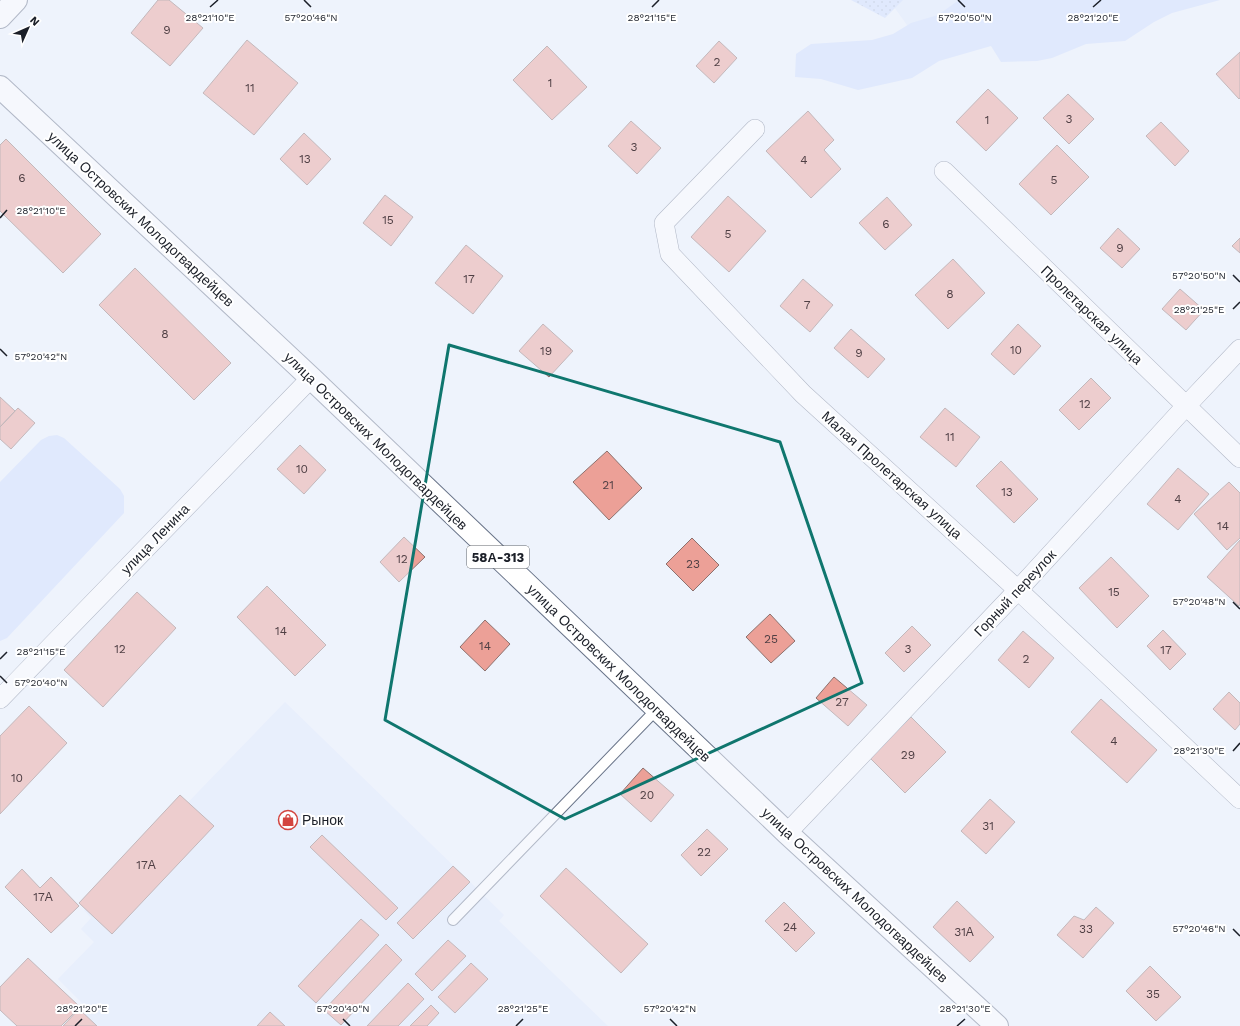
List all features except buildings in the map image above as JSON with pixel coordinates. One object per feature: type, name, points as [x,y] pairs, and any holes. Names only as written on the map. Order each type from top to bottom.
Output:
[{"type":"main road","points":[[0,18],[16,0]]},
{"type":"main road","name":"улица Островских Молодогвардейцев","points":[[0,87],[311,378],[787,833],[997,1026]]},
{"type":"street","name":"Малая Пролетарская улица","points":[[755,129],[664,223],[670,254],[803,394],[1018,590],[1240,799]]},
{"type":"street","name":"Пролетарская улица","points":[[944,171],[1240,458]]},
{"type":"street","name":"Горный переулок","points":[[787,833],[1018,590],[1240,349]]},
{"type":"street","name":"улица Ленина","points":[[0,699],[311,378]]},
{"type":"lane","points":[[453,920],[657,709]]},
{"type":"highlighted area","points":[[449,345],[780,442],[862,683],[565,819],[385,720]]},
{"type":"shaded area","points":[[851,0],[903,0],[885,18]]},
{"type":"shaded area","points":[[889,0],[1079,0],[907,25]]},
{"type":"shaded area","points":[[959,0],[1220,0],[1172,13],[1154,22],[1125,41],[1086,44],[1052,58],[1037,61],[1001,62],[991,46],[939,61],[912,78],[858,90],[821,79],[795,77],[796,54],[811,44],[872,40],[893,34],[911,23],[938,15]]},
{"type":"shaded area","points":[[57,435],[64,438],[120,489],[124,496],[124,513],[7,638],[0,641],[0,482],[41,440],[49,436]]},
{"type":"shaded area","name":"Рынок","points":[[285,702],[504,915],[499,921],[608,1026],[97,1026],[79,1009],[83,1004],[58,979],[94,942],[81,929],[91,918],[84,910]]},
{"type":"place","name":"Рынок","points":[[288,820]]}]
